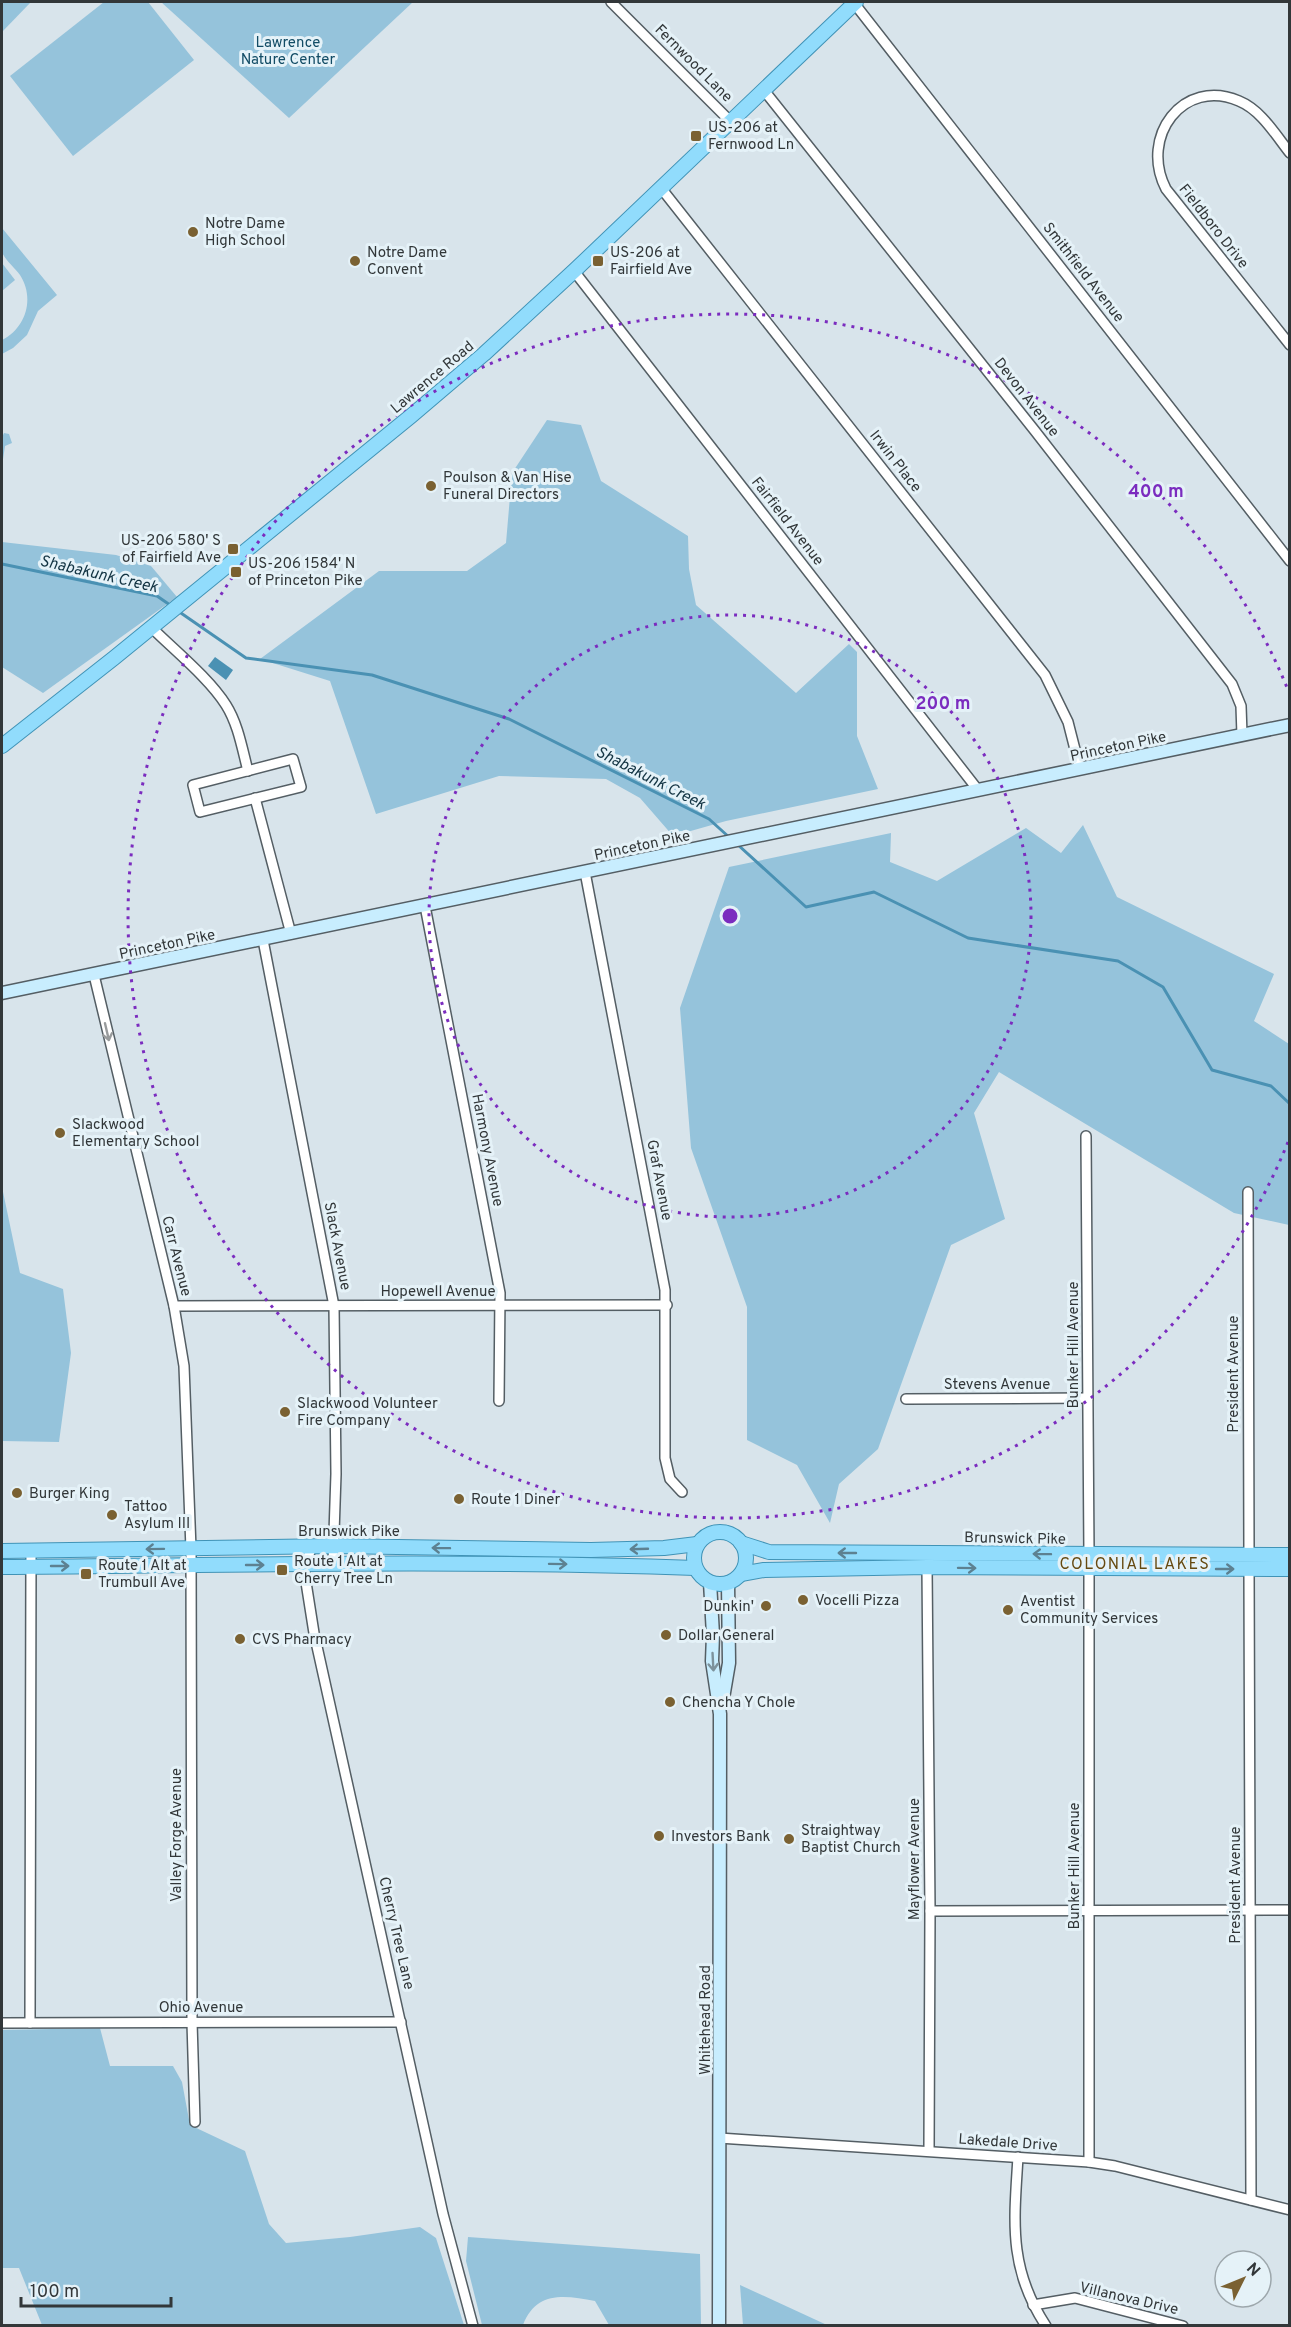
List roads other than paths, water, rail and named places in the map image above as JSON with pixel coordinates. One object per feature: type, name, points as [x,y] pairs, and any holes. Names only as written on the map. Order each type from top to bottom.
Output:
[{"type":"main road","name":"Lawrence Road","points":[[2,746],[152,627],[454,380],[574,271],[855,2]]},
{"type":"main road","name":"Princeton Pike","points":[[2,993],[1290,725]]},
{"type":"main road","points":[[719,1532],[731,1535],[741,1542],[747,1562],[741,1574],[728,1583],[710,1582],[700,1576],[694,1568],[693,1559],[697,1544],[706,1535],[719,1532]]},
{"type":"main road","name":"Brunswick Pike","points":[[741,1542],[769,1552],[1089,1562]]},
{"type":"main road","name":"Brunswick Pike","points":[[2,1567],[305,1564],[664,1548],[697,1544]]},
{"type":"main road","name":"Brunswick Pike","points":[[2,1551],[333,1546],[694,1568]]},
{"type":"main road","name":"Brunswick Pike","points":[[741,1574],[764,1570],[1089,1562],[1249,1562],[1290,1555]]},
{"type":"main road","name":"Brunswick Pike","points":[[1249,1562],[1290,1569]]},
{"type":"main road","name":"Whitehead Road","points":[[710,1582],[712,1661],[720,1714],[719,2325]]},
{"type":"main road","name":"Whitehead Road","points":[[720,1714],[729,1663],[728,1583]]},
{"type":"street","name":"Fernwood Lane","points":[[611,2],[730,121]]},
{"type":"street","name":"Smithfield Avenue","points":[[855,2],[1290,561]]},
{"type":"street","name":"Devon Avenue","points":[[763,89],[1042,440],[1232,684],[1241,706],[1242,735]]},
{"type":"street","name":"Fieldboro Drive","points":[[1290,153],[1249,106],[1238,100],[1214,96],[1191,102],[1171,116],[1159,138],[1156,151],[1157,165],[1166,189],[1290,345]]},
{"type":"street","name":"Irwin Place","points":[[661,188],[1045,675],[1068,722],[1080,769]]},
{"type":"street","name":"Fairfield Avenue","points":[[574,271],[978,790]]},
{"type":"street","points":[[152,627],[226,705],[236,725],[248,771]]},
{"type":"street","points":[[293,759],[301,787],[255,798],[200,812],[193,785],[293,759]]},
{"type":"street","points":[[255,798],[291,934]]},
{"type":"street","name":"Graf Avenue","points":[[585,872],[667,1305],[665,1458],[670,1479],[682,1492]]},
{"type":"street","name":"Harmony Avenue","points":[[426,906],[500,1293],[499,1401]]},
{"type":"street","name":"Slack Avenue","points":[[263,940],[334,1306],[336,1474],[333,1563]]},
{"type":"street","name":"Carr Avenue","points":[[94,975],[174,1306],[184,1366],[191,1549]]},
{"type":"street","name":"Bunker Hill Avenue","points":[[1086,1136],[1089,2162]]},
{"type":"street","name":"President Avenue","points":[[1248,1192],[1251,2200]]},
{"type":"street","name":"Hopewell Avenue","points":[[174,1306],[667,1305]]},
{"type":"street","name":"Stevens Avenue","points":[[906,1399],[1088,1398]]},
{"type":"street","name":"Cherry Tree Lane","points":[[312,1547],[305,1564],[305,1584],[314,1633],[443,2214],[473,2325]]},
{"type":"street","name":"Valley Forge Avenue","points":[[191,1549],[192,2022],[195,2122]]},
{"type":"street","points":[[30,2023],[31,1551]]},
{"type":"street","name":"Mayflower Avenue","points":[[927,1567],[930,1911],[929,2151]]},
{"type":"street","points":[[930,1911],[1290,1910]]},
{"type":"street","name":"Ohio Avenue","points":[[2,2023],[401,2022]]},
{"type":"street","name":"Lakedale Drive","points":[[720,2138],[1089,2162],[1115,2166],[1290,2210]]},
{"type":"street","points":[[1018,2157],[1013,2225],[1016,2248],[1033,2305],[1046,2325]]},
{"type":"street","name":"Villanova Drive","points":[[1033,2305],[1075,2298],[1183,2325]]},
{"type":"waterway","name":"Shabakunk Creek","points":[[2,564],[157,596],[170,605]]},
{"type":"waterway","name":"Shabakunk Creek","points":[[178,611],[246,658],[372,675],[509,719],[709,819],[730,838]]},
{"type":"waterway","name":"Shabakunk Creek","points":[[737,844],[806,907],[874,892],[968,938],[1118,961],[1163,987],[1212,1070],[1271,1086],[1290,1104]]},
{"type":"place","name":"US-206 at Fernwood Ln","points":[[696,136]]},
{"type":"place","name":"Notre Dame High School","points":[[193,232]]},
{"type":"place","name":"Notre Dame Convent","points":[[355,261]]},
{"type":"place","name":"US-206 at Fairfield Ave","points":[[598,261]]},
{"type":"place","name":"Poulson & Van Hise Funeral Directors","points":[[431,486]]},
{"type":"place","name":"US-206 580' S of Fairfield Ave","points":[[233,549]]},
{"type":"place","name":"US-206 1584' N of Princeton Pike","points":[[236,572]]},
{"type":"place","name":"Slackwood Elementary School","points":[[60,1133]]},
{"type":"place","name":"Slackwood Volunteer Fire Company","points":[[285,1412]]},
{"type":"place","name":"Burger King","points":[[17,1493]]},
{"type":"place","name":"Route 1 Diner","points":[[459,1499]]},
{"type":"place","name":"Tattoo Asylum III","points":[[112,1515]]},
{"type":"place","name":"Route 1 Alt at Cherry Tree Ln","points":[[282,1570]]},
{"type":"place","name":"Route 1 Alt at Trumbull Ave","points":[[86,1574]]},
{"type":"place","name":"Vocelli Pizza","points":[[803,1600]]},
{"type":"place","name":"Dunkin'","points":[[766,1606]]},
{"type":"place","name":"Aventist Community Services","points":[[1008,1610]]},
{"type":"place","name":"Dollar General","points":[[666,1635]]},
{"type":"place","name":"CVS Pharmacy","points":[[240,1639]]},
{"type":"place","name":"Chencha Y Chole","points":[[670,1702]]},
{"type":"place","name":"Investors Bank","points":[[659,1836]]},
{"type":"place","name":"Straightway Baptist Church","points":[[789,1839]]},
{"type":"district","name":"COLONIAL LAKES","points":[[1135,1563]]},
{"type":"park label","name":"Lawrence Nature Center","points":[[288,50]]}]
